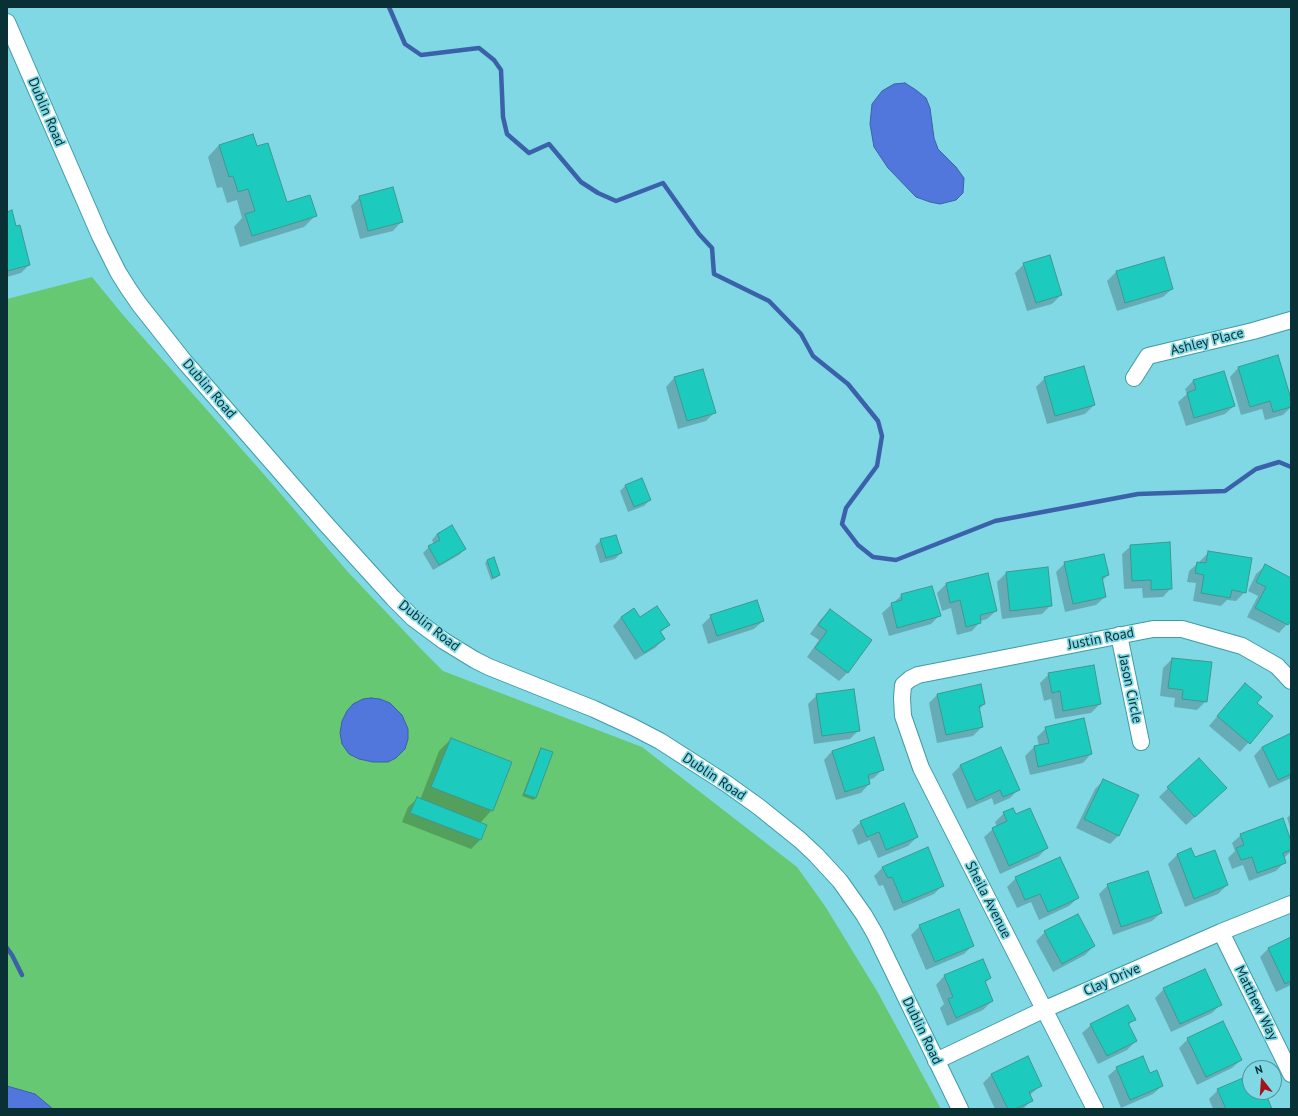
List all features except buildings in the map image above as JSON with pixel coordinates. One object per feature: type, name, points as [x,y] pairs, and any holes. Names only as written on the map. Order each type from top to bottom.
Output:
[{"type":"street","name":"Dublin Road","points":[[7,22],[100,236],[118,272],[128,288],[184,361],[325,523],[413,618],[444,641],[489,667],[594,709],[660,741],[727,784],[759,807],[800,840],[830,868],[864,915],[875,934],[960,1109]]},
{"type":"street","name":"Ashley Place","points":[[1134,378],[1148,356],[1253,331],[1291,320]]},
{"type":"street","name":"Justin Road","points":[[904,685],[910,679],[918,675],[1153,629],[1182,629],[1242,646],[1277,666],[1291,681]]},
{"type":"street","name":"Jason Circle","points":[[1118,635],[1141,742]]},
{"type":"street","name":"Sheila Avenue","points":[[904,685],[902,698],[903,716],[921,768],[1094,1109]]},
{"type":"street","name":"Clay Drive","points":[[936,1061],[1044,1010],[1221,932],[1291,904]]},
{"type":"street","name":"Matthew Way","points":[[1221,932],[1291,1074]]},
{"type":"green space","points":[[92,277],[123,315],[348,572],[443,671],[642,747],[797,867],[825,906],[877,991],[941,1109],[7,1109],[7,299]]},
{"type":"water","points":[[905,83],[926,98],[930,108],[934,138],[938,149],[956,167],[964,178],[963,193],[956,200],[940,204],[916,197],[888,168],[874,147],[870,124],[872,104],[882,91],[894,84]]},
{"type":"water","points":[[363,699],[380,699],[390,703],[402,715],[408,729],[408,739],[405,749],[396,758],[388,762],[373,762],[359,759],[349,754],[342,744],[340,733],[342,721],[347,711],[353,704]]},
{"type":"water","points":[[7,1086],[35,1094],[53,1109],[7,1109]]},
{"type":"waterway","points":[[389,7],[405,44],[421,55],[479,48],[494,60],[501,70],[503,117],[507,134],[529,153],[549,144],[581,182],[598,193],[616,201],[663,183],[699,234],[712,248],[714,274],[769,301],[801,334],[813,356],[848,384],[878,421],[882,436],[877,466],[846,508],[842,524],[858,545],[873,557],[896,560],[995,521],[1138,494],[1225,491],[1256,469],[1279,462],[1291,467]]},
{"type":"waterway","points":[[7,948],[22,975]]}]
